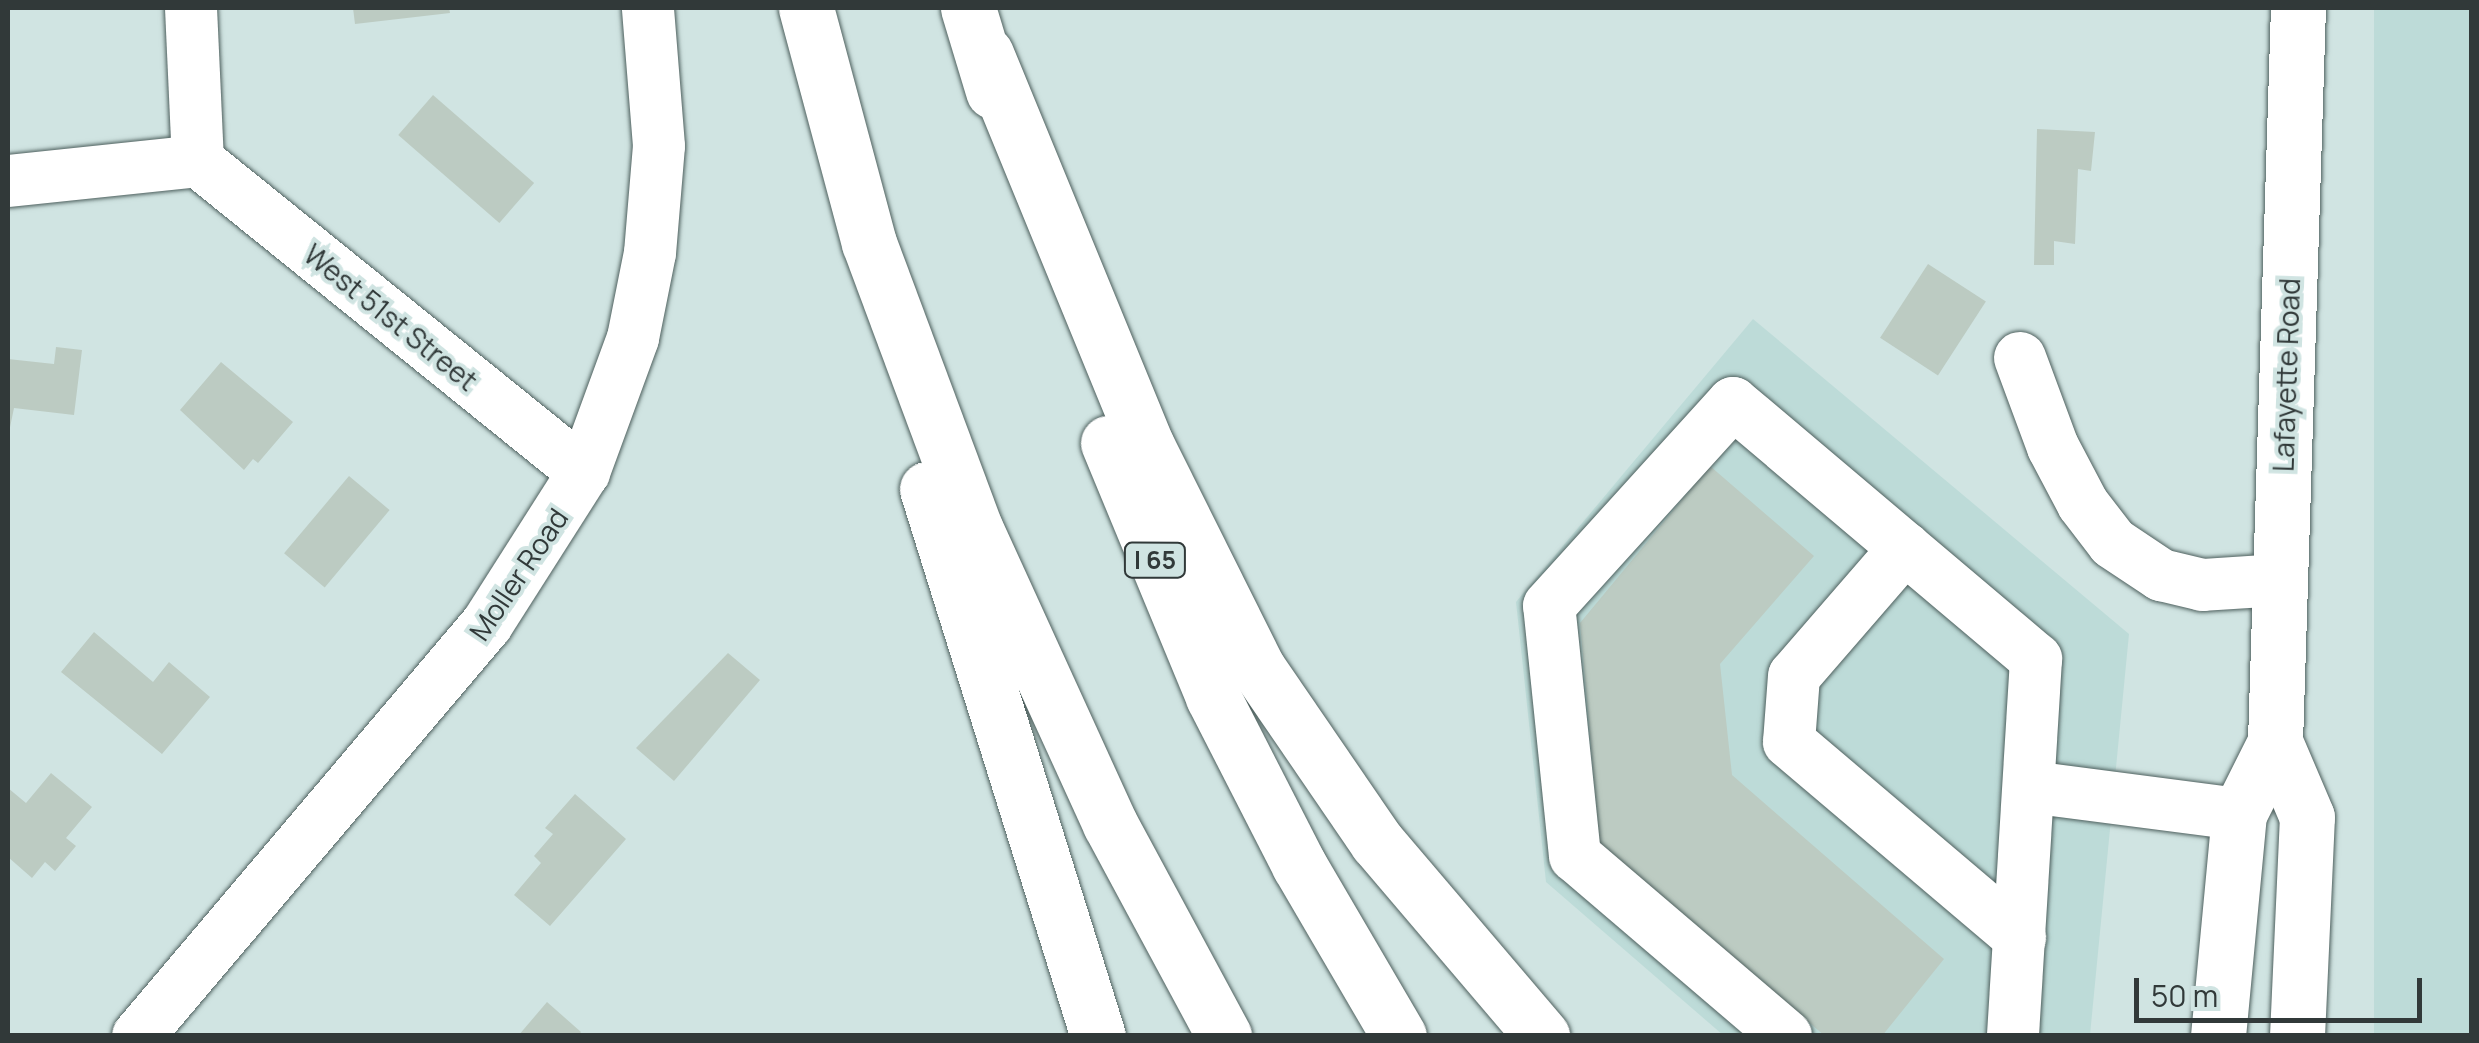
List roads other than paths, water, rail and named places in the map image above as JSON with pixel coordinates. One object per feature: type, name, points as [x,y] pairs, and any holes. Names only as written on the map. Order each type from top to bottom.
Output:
[{"type":"main road","points":[[806,8],[869,243],[934,520],[1098,1036]]},
{"type":"main road","name":"Lafayette Road","points":[[2218,1036],[2239,814],[2275,742],[2298,8]]},
{"type":"main road","points":[[977,31],[1147,446],[1248,652],[1377,842],[1542,1036]]},
{"type":"main road","name":"I 65","points":[[977,31],[1020,187],[1137,519],[1255,781],[1399,1036]]},
{"type":"main road","points":[[869,243],[1033,661],[1110,824],[1224,1036]]},
{"type":"main road","name":"Lafayette Road","points":[[2275,742],[2307,817],[2297,1036]]},
{"type":"street","points":[[8,181],[198,161],[191,8]]},
{"type":"street","name":"Moller Road","points":[[138,1036],[487,624],[584,472],[633,338],[650,253],[659,146],[648,8]]},
{"type":"street","name":"West 51st Street","points":[[198,161],[584,472]]},
{"type":"street","points":[[2020,358],[2053,447],[2083,504],[2114,543],[2161,575],[2203,585],[2281,580]]},
{"type":"street","points":[[1786,1036],[1574,856],[1549,606],[1733,403],[2036,659],[2014,1036]]},
{"type":"street","points":[[1904,548],[1794,676],[1789,742],[2020,938]]},
{"type":"street","points":[[2030,787],[2239,814]]}]
